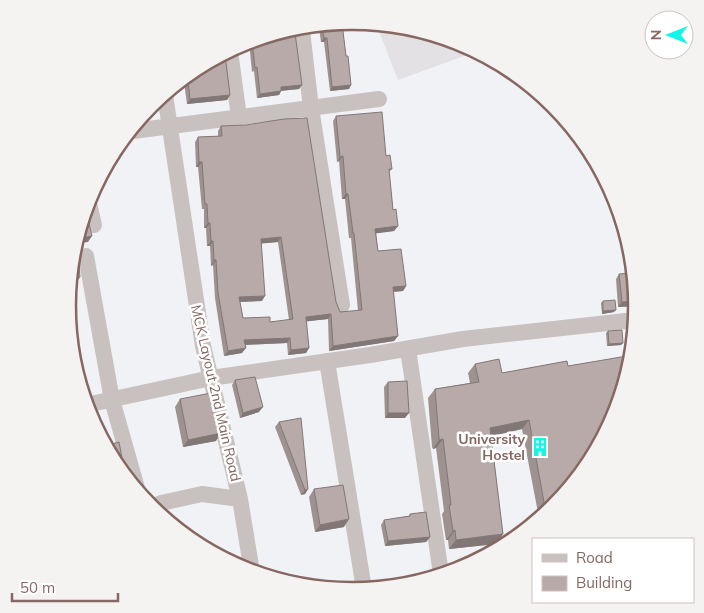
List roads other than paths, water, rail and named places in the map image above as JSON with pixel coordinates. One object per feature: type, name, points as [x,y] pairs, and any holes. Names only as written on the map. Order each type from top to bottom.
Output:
[{"type":"street","points":[[302,34],[311,108],[342,304]]},
{"type":"street","points":[[231,59],[239,117]]},
{"type":"street","points":[[139,130],[378,99]]},
{"type":"street","name":"MCK Layout 2nd Main Road","points":[[167,102],[203,346],[240,499],[251,564]]},
{"type":"street","points":[[92,214],[94,225]]},
{"type":"street","points":[[86,256],[112,400],[133,476]]},
{"type":"street","points":[[94,404],[211,378],[463,339],[628,321]]},
{"type":"street","points":[[408,349],[440,568]]},
{"type":"street","points":[[327,361],[363,582]]},
{"type":"street","points":[[158,504],[202,494],[240,499]]},
{"type":"place","name":"University Hostel","points":[[540,447]]}]
